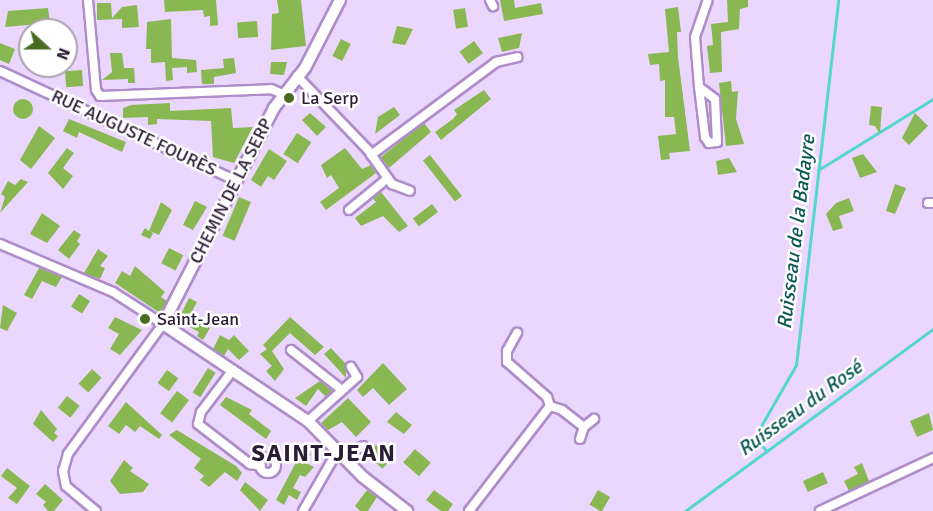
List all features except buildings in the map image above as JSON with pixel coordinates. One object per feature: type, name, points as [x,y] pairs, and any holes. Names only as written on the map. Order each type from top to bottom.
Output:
[{"type":"street","points":[[88,0],[96,90],[100,96],[270,88],[284,93]]},
{"type":"street","name":"CHEMIN DE LA SERP","points":[[162,324],[235,180],[340,0]]},
{"type":"street","points":[[699,87],[715,99],[717,142],[706,141],[699,87],[695,37],[708,0]]},
{"type":"street","points":[[371,155],[496,62],[517,57]]},
{"type":"street","name":"RUE AUGUSTE FOURÈS","points":[[0,71],[235,180]]},
{"type":"street","points":[[297,76],[371,155],[387,178],[410,191]]},
{"type":"street","points":[[349,210],[387,178]]},
{"type":"street","points":[[0,244],[113,292],[233,370],[308,421],[340,454],[407,511]]},
{"type":"street","points":[[96,511],[66,486],[63,471],[68,454],[162,324]]},
{"type":"street","points":[[517,333],[507,351],[507,362],[547,397],[550,406]]},
{"type":"street","points":[[291,350],[342,390]]},
{"type":"street","points":[[308,421],[357,377],[351,367]]},
{"type":"street","points":[[233,370],[201,412],[198,424],[250,464],[261,466]]},
{"type":"street","points":[[550,406],[562,410],[584,427]]},
{"type":"street","points":[[469,511],[550,406]]},
{"type":"street","points":[[580,439],[584,427],[594,419]]},
{"type":"street","points":[[303,511],[340,454],[363,446]]},
{"type":"street","points":[[820,511],[933,458]]},
{"type":"waterway","name":"Ruisseau de la Badayre","points":[[767,451],[754,438],[796,365],[838,0]]},
{"type":"waterway","points":[[818,170],[933,99]]},
{"type":"waterway","name":"Ruisseau du Rosé","points":[[685,511],[933,329]]},
{"type":"place","name":"La Serp","points":[[289,98]]},
{"type":"place","name":"Saint-Jean","points":[[145,319]]},
{"type":"district","name":"SAINT-JEAN","points":[[324,454]]}]
